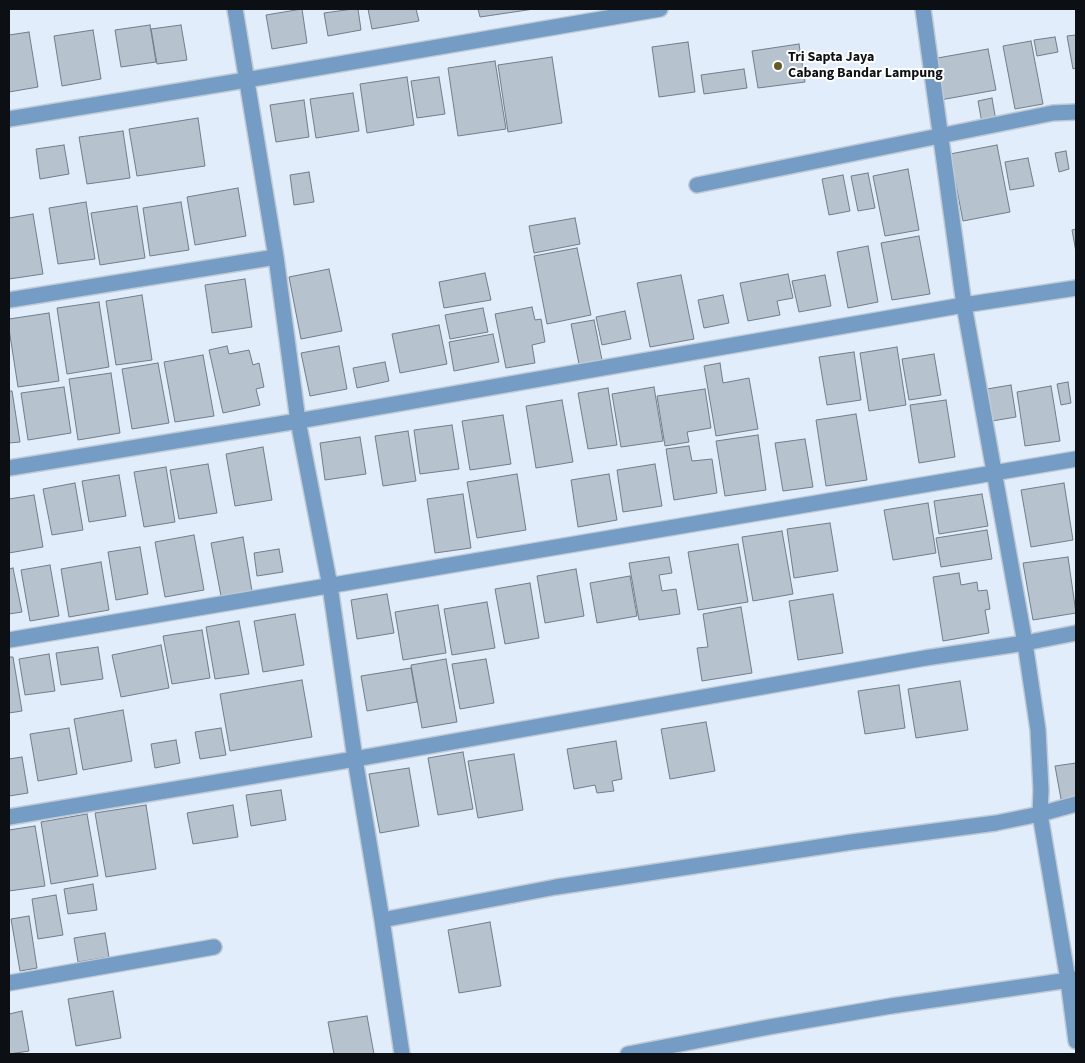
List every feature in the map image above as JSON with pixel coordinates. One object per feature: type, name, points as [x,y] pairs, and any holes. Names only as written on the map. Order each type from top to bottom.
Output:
[{"type":"street","points":[[235,9],[276,257],[298,421],[330,586],[355,759],[402,1054]]},
{"type":"street","points":[[9,120],[660,9]]},
{"type":"street","points":[[923,9],[964,305],[1025,642],[1038,730],[1041,790],[1040,814],[1072,979],[1076,1042]]},
{"type":"street","points":[[697,185],[1054,113],[1076,112]]},
{"type":"street","points":[[9,300],[276,257]]},
{"type":"street","points":[[9,468],[298,421],[964,305],[1076,288]]},
{"type":"street","points":[[9,640],[1076,459]]},
{"type":"street","points":[[9,817],[355,759],[924,658],[1076,633]]},
{"type":"street","points":[[382,920],[556,887],[852,842],[996,823],[1076,804]]},
{"type":"street","points":[[9,982],[214,947]]},
{"type":"street","points":[[628,1054],[891,1006],[1072,979]]},
{"type":"building","points":[[302,9],[307,43],[272,49],[266,15]]},
{"type":"building","points":[[358,9],[361,30],[328,36],[324,13]]},
{"type":"building","points":[[368,9],[416,9],[419,21],[372,29]]},
{"type":"building","points":[[478,9],[534,9],[480,17]]},
{"type":"building","points":[[150,25],[156,62],[121,67],[115,30]]},
{"type":"building","points":[[181,25],[187,60],[157,64],[151,29]]},
{"type":"building","points":[[93,30],[101,79],[62,86],[54,36]]},
{"type":"building","points":[[29,32],[38,87],[9,92],[9,35]]},
{"type":"building","points":[[1076,35],[1076,68],[1073,69],[1067,36]]},
{"type":"building","points":[[1055,37],[1058,52],[1037,56],[1034,40]]},
{"type":"building","points":[[1031,41],[1043,104],[1015,109],[1003,46]]},
{"type":"building","points":[[688,42],[695,92],[659,97],[652,47]]},
{"type":"building","name":"Tri Sapta Jaya Cabang Bandar Lampung","points":[[799,44],[805,82],[758,88],[752,51]]},
{"type":"building","points":[[988,49],[996,90],[940,100],[932,59]]},
{"type":"building","points":[[552,57],[562,123],[508,132],[498,65]]},
{"type":"building","points":[[495,61],[506,129],[458,136],[448,68]]},
{"type":"building","points":[[744,69],[747,88],[704,94],[701,75]]},
{"type":"building","points":[[407,77],[414,125],[367,133],[360,84]]},
{"type":"building","points":[[439,77],[445,114],[417,118],[411,81]]},
{"type":"building","points":[[353,93],[359,131],[316,138],[310,99]]},
{"type":"building","points":[[992,98],[996,121],[982,123],[978,101]]},
{"type":"building","points":[[304,100],[309,137],[276,142],[270,105]]},
{"type":"building","points":[[198,118],[205,166],[137,176],[129,129]]},
{"type":"building","points":[[123,131],[130,178],[87,184],[79,137]]},
{"type":"building","points":[[64,145],[69,174],[40,179],[36,149]]},
{"type":"building","points":[[997,145],[1010,212],[963,221],[950,154]]},
{"type":"building","points":[[1066,151],[1069,169],[1059,172],[1055,153]]},
{"type":"building","points":[[1028,158],[1034,186],[1010,190],[1005,162]]},
{"type":"building","points":[[908,169],[919,230],[885,236],[873,176]]},
{"type":"building","points":[[309,172],[314,202],[294,205],[290,175]]},
{"type":"building","points":[[868,173],[875,208],[858,211],[851,176]]},
{"type":"building","points":[[843,175],[850,211],[829,215],[822,179]]},
{"type":"building","points":[[238,188],[246,236],[195,245],[187,197]]},
{"type":"building","points":[[86,202],[95,259],[58,264],[49,208]]},
{"type":"building","points":[[181,202],[189,250],[150,256],[143,208]]},
{"type":"building","points":[[137,206],[145,258],[100,265],[91,213]]},
{"type":"building","points":[[33,214],[43,274],[9,279],[9,218]]},
{"type":"building","points":[[575,218],[580,244],[534,253],[529,226]]},
{"type":"building","points":[[1076,229],[1076,252],[1072,230]]},
{"type":"building","points":[[919,236],[930,294],[892,300],[881,243]]},
{"type":"building","points":[[868,246],[878,302],[848,308],[837,252]]},
{"type":"building","points":[[577,248],[591,315],[547,324],[534,256]]},
{"type":"building","points":[[329,269],[342,331],[301,339],[289,277]]},
{"type":"building","points":[[485,273],[491,300],[444,308],[439,282]]},
{"type":"building","points":[[788,274],[793,298],[777,301],[780,315],[748,321],[740,283]]},
{"type":"building","points":[[681,275],[694,339],[650,347],[637,283]]},
{"type":"building","points":[[825,275],[831,306],[799,312],[792,281]]},
{"type":"building","points":[[245,279],[252,327],[212,333],[205,285]]},
{"type":"building","points":[[142,295],[152,360],[116,365],[106,301]]},
{"type":"building","points":[[723,295],[729,323],[704,328],[698,300]]},
{"type":"building","points":[[99,302],[109,367],[67,374],[57,308]]},
{"type":"building","points":[[532,307],[535,320],[541,319],[545,342],[532,345],[535,363],[506,368],[495,314]]},
{"type":"building","points":[[483,308],[488,332],[450,339],[445,315]]},
{"type":"building","points":[[625,311],[631,339],[602,345],[596,317]]},
{"type":"building","points":[[49,313],[59,381],[18,387],[9,319]]},
{"type":"building","points":[[594,320],[602,360],[579,364],[571,324]]},
{"type":"building","points":[[439,325],[447,364],[400,373],[392,334]]},
{"type":"building","points":[[493,334],[499,362],[454,371],[449,342]]},
{"type":"building","points":[[227,346],[229,354],[249,350],[253,365],[259,363],[264,387],[256,389],[260,405],[223,413],[209,350]]},
{"type":"building","points":[[339,346],[347,389],[310,396],[301,353]]},
{"type":"building","points":[[897,347],[906,405],[869,411],[860,353]]},
{"type":"building","points":[[854,352],[861,400],[827,405],[819,357]]},
{"type":"building","points":[[934,354],[941,395],[909,400],[902,359]]},
{"type":"building","points":[[203,355],[214,416],[175,422],[164,362]]},
{"type":"building","points":[[385,362],[389,381],[357,388],[353,368]]},
{"type":"building","points":[[158,363],[169,423],[132,429],[122,369]]},
{"type":"building","points":[[720,363],[723,383],[749,378],[758,429],[716,436],[704,366]]},
{"type":"building","points":[[111,373],[120,433],[78,440],[69,379]]},
{"type":"building","points":[[1068,382],[1071,403],[1061,405],[1057,384]]},
{"type":"building","points":[[1011,385],[1016,417],[992,421],[987,389]]},
{"type":"building","points":[[1051,386],[1060,441],[1025,446],[1017,392]]},
{"type":"building","points":[[64,387],[71,433],[28,440],[21,393]]},
{"type":"building","points":[[654,387],[663,441],[621,447],[612,394]]},
{"type":"building","points":[[608,388],[617,445],[588,449],[578,393]]},
{"type":"building","points":[[705,389],[711,428],[687,432],[689,442],[665,446],[657,396]]},
{"type":"building","points":[[9,391],[12,391],[20,442],[9,443]]},
{"type":"building","points":[[562,400],[573,462],[536,468],[526,406]]},
{"type":"building","points":[[946,400],[955,457],[919,463],[910,405]]},
{"type":"building","points":[[856,414],[867,480],[826,486],[816,420]]},
{"type":"building","points":[[503,415],[511,464],[470,470],[462,421]]},
{"type":"building","points":[[452,425],[459,469],[420,474],[414,430]]},
{"type":"building","points":[[408,431],[416,481],[383,486],[375,436]]},
{"type":"building","points":[[758,435],[766,490],[725,496],[716,441]]},
{"type":"building","points":[[360,437],[366,474],[325,480],[320,443]]},
{"type":"building","points":[[805,439],[813,487],[783,491],[775,443]]},
{"type":"building","points":[[689,446],[692,461],[712,459],[717,493],[674,500],[666,449]]},
{"type":"building","points":[[263,447],[272,500],[235,506],[226,454]]},
{"type":"building","points":[[208,464],[217,513],[179,519],[170,470]]},
{"type":"building","points":[[655,464],[662,506],[623,512],[617,470]]},
{"type":"building","points":[[166,467],[175,522],[144,527],[134,472]]},
{"type":"building","points":[[517,474],[526,530],[477,538],[467,482]]},
{"type":"building","points":[[609,474],[617,520],[578,527],[571,480]]},
{"type":"building","points":[[119,475],[126,516],[89,522],[82,481]]},
{"type":"building","points":[[75,483],[83,530],[52,535],[43,489]]},
{"type":"building","points":[[1064,483],[1073,540],[1031,547],[1021,490]]},
{"type":"building","points":[[463,494],[471,548],[435,553],[427,499]]},
{"type":"building","points":[[982,494],[988,526],[939,534],[934,501]]},
{"type":"building","points":[[34,495],[43,547],[9,553],[9,499]]},
{"type":"building","points":[[928,503],[936,553],[893,560],[884,510]]},
{"type":"building","points":[[830,523],[838,571],[794,578],[787,529]]},
{"type":"building","points":[[987,530],[992,559],[941,567],[936,538]]},
{"type":"building","points":[[782,531],[793,594],[753,601],[742,537]]},
{"type":"building","points":[[194,535],[204,590],[165,597],[155,542]]},
{"type":"building","points":[[243,537],[252,591],[221,596],[211,543]]},
{"type":"building","points":[[738,544],[748,602],[698,610],[688,552]]},
{"type":"building","points":[[140,547],[148,594],[116,600],[108,552]]},
{"type":"building","points":[[279,549],[283,572],[257,576],[254,553]]},
{"type":"building","points":[[669,557],[672,573],[659,575],[662,591],[676,589],[680,614],[639,620],[629,563]]},
{"type":"building","points":[[1068,557],[1076,613],[1033,620],[1023,563]]},
{"type":"building","points":[[101,562],[109,610],[69,617],[61,569]]},
{"type":"building","points":[[50,565],[59,616],[30,621],[21,570]]},
{"type":"building","points":[[13,568],[22,612],[9,614],[9,569]]},
{"type":"building","points":[[576,569],[584,616],[545,623],[537,576]]},
{"type":"building","points":[[959,573],[961,585],[977,582],[978,591],[987,590],[990,609],[985,610],[989,633],[943,641],[933,577]]},
{"type":"building","points":[[630,576],[637,616],[597,623],[590,583]]},
{"type":"building","points":[[530,583],[539,638],[505,644],[495,589]]},
{"type":"building","points":[[387,594],[394,633],[357,639],[351,600]]},
{"type":"building","points":[[833,594],[843,653],[798,660],[789,601]]},
{"type":"building","points":[[487,602],[495,648],[452,655],[444,609]]},
{"type":"building","points":[[438,605],[446,653],[403,660],[395,612]]},
{"type":"building","points":[[741,607],[752,673],[702,681],[697,648],[708,647],[703,614]]},
{"type":"building","points":[[295,614],[304,665],[263,672],[254,621]]},
{"type":"building","points":[[239,621],[249,674],[215,679],[206,627]]},
{"type":"building","points":[[202,630],[210,678],[172,684],[163,636]]},
{"type":"building","points":[[161,645],[169,688],[121,697],[112,655]]},
{"type":"building","points":[[98,647],[103,679],[61,685],[56,653]]},
{"type":"building","points":[[49,654],[55,691],[25,695],[19,659]]},
{"type":"building","points":[[9,657],[13,657],[22,711],[9,713]]},
{"type":"building","points":[[446,659],[457,722],[422,728],[411,665]]},
{"type":"building","points":[[486,659],[494,703],[460,709],[452,664]]},
{"type":"building","points":[[411,668],[417,702],[367,711],[361,676]]},
{"type":"building","points":[[302,680],[312,737],[230,751],[220,694]]},
{"type":"building","points":[[960,681],[968,730],[916,738],[908,689]]},
{"type":"building","points":[[899,685],[905,728],[865,734],[858,691]]},
{"type":"building","points":[[123,710],[132,761],[83,770],[74,719]]},
{"type":"building","points":[[706,722],[715,771],[670,779],[661,729]]},
{"type":"building","points":[[69,728],[77,774],[38,781],[30,734]]},
{"type":"building","points":[[221,728],[226,755],[200,759],[195,732]]},
{"type":"building","points":[[176,740],[180,763],[155,768],[151,744]]},
{"type":"building","points":[[616,741],[622,779],[612,781],[614,791],[597,793],[595,785],[574,789],[567,749]]},
{"type":"building","points":[[463,752],[473,809],[438,815],[428,758]]},
{"type":"building","points":[[514,754],[523,810],[478,818],[468,761]]},
{"type":"building","points":[[22,757],[28,793],[9,796],[9,759]]},
{"type":"building","points":[[1076,763],[1076,797],[1061,799],[1055,766]]},
{"type":"building","points":[[409,768],[419,826],[380,833],[369,774]]},
{"type":"building","points":[[281,790],[286,820],[251,826],[246,795]]},
{"type":"building","points":[[146,805],[156,869],[106,877],[95,813]]},
{"type":"building","points":[[233,805],[238,837],[193,844],[187,813]]},
{"type":"building","points":[[87,814],[98,876],[51,884],[41,822]]},
{"type":"building","points":[[35,826],[45,886],[9,891],[9,830]]},
{"type":"building","points":[[93,884],[97,910],[68,914],[64,889]]},
{"type":"building","points":[[56,895],[63,935],[38,939],[32,899]]},
{"type":"building","points":[[29,916],[37,968],[20,971],[11,919]]},
{"type":"building","points":[[490,922],[501,986],[459,993],[448,930]]},
{"type":"building","points":[[105,933],[109,957],[78,962],[74,938]]},
{"type":"building","points":[[113,991],[121,1038],[76,1046],[68,999]]},
{"type":"building","points":[[22,1011],[29,1051],[9,1054],[9,1014]]},
{"type":"building","points":[[367,1016],[374,1054],[334,1054],[328,1022]]},
{"type":"place","name":"Tri Sapta Jaya Cabang Bandar Lampung","points":[[778,66]]}]
